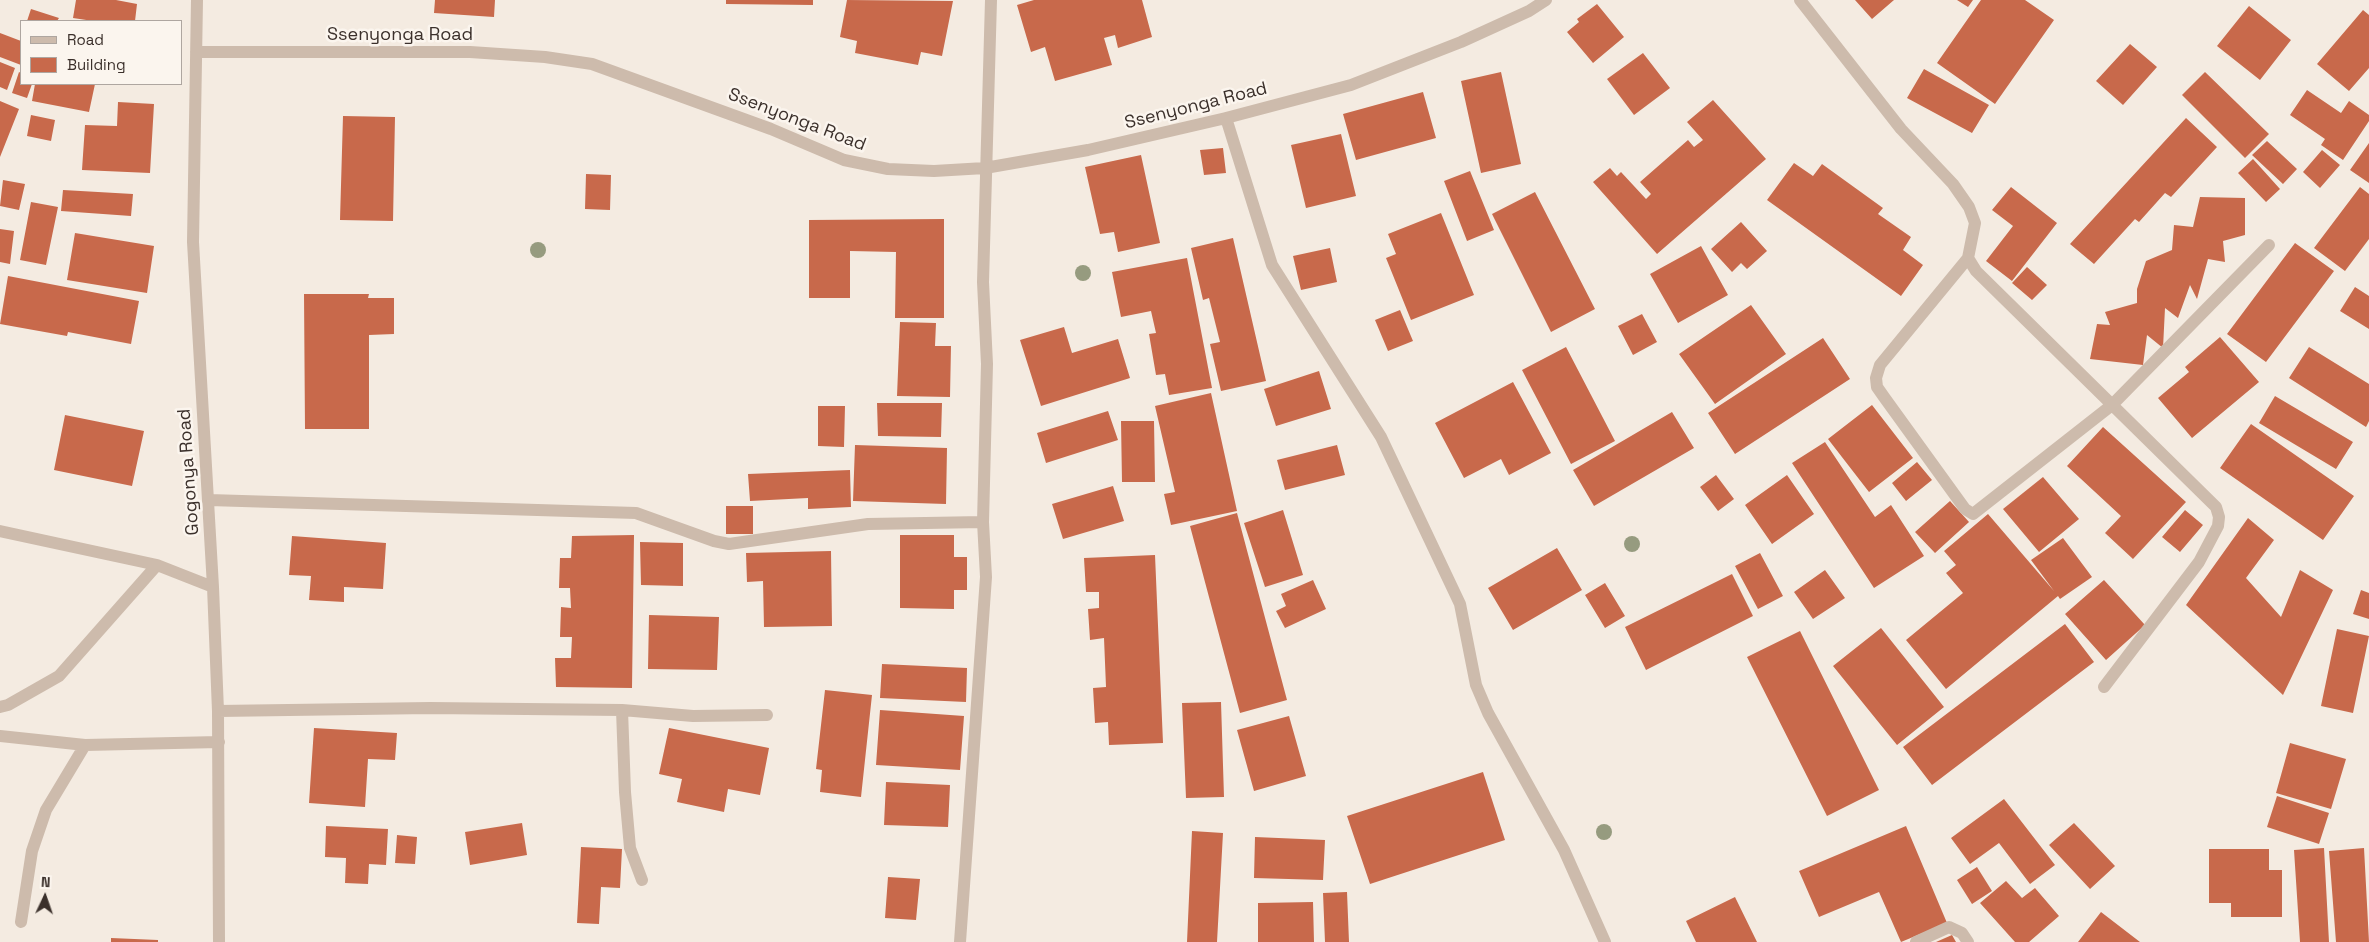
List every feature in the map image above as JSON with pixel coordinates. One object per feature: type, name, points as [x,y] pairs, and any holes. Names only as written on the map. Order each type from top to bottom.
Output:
[{"type":"street","name":"Gogonya Road","points":[[197,0],[193,242],[214,587],[219,742],[220,942]]},
{"type":"street","points":[[960,942],[986,577],[982,522],[987,364],[983,282],[991,0]]},
{"type":"street","name":"Ssenyonga Road","points":[[196,52],[470,52],[546,57],[592,64],[771,129],[844,160],[888,169],[934,171],[985,168],[1088,150],[1226,118],[1352,85],[1461,42],[1529,12],[1546,0]]},
{"type":"street","points":[[1800,0],[1901,129],[1953,184],[1969,207],[1975,223],[1968,258],[1880,365],[1876,378],[1877,387],[1884,397],[1965,509],[1973,514],[2112,405],[2268,245]]},
{"type":"street","points":[[1226,118],[1272,265],[1381,437],[1460,604],[1476,686],[1488,713],[1564,850],[1605,942]]},
{"type":"street","points":[[1968,258],[1976,272],[2216,507],[2219,517],[2218,526],[2199,562],[2104,687]]},
{"type":"street","points":[[209,500],[636,513],[714,541],[729,544],[868,524],[982,522]]},
{"type":"street","points":[[0,531],[157,565],[214,587]]},
{"type":"street","points":[[0,707],[8,705],[59,676],[157,565]]},
{"type":"street","points":[[218,711],[430,708],[622,710],[693,716],[767,715]]},
{"type":"street","points":[[622,710],[625,792],[630,848],[642,880]]},
{"type":"street","points":[[0,736],[84,744],[219,742]]},
{"type":"street","points":[[20,922],[32,851],[46,810],[84,744]]},
{"type":"street","points":[[1916,942],[1949,927],[1962,933],[1968,942]]},
{"type":"building","points":[[76,0],[116,0],[137,4],[135,20],[86,20],[73,18]]},
{"type":"building","points":[[435,0],[495,0],[494,17],[434,13]]},
{"type":"building","points":[[726,0],[813,0],[813,5],[726,4]]},
{"type":"building","points":[[847,0],[953,1],[942,56],[921,52],[918,65],[855,53],[857,41],[840,37]]},
{"type":"building","points":[[1034,0],[1142,0],[1152,37],[1118,48],[1115,35],[1104,38],[1112,65],[1055,81],[1045,47],[1031,52],[1017,5]]},
{"type":"building","points":[[1855,0],[1894,0],[1872,19]]},
{"type":"building","points":[[1957,0],[1973,0],[1968,7]]},
{"type":"building","points":[[1981,0],[2025,0],[2054,20],[1995,104],[1937,63]]},
{"type":"building","points":[[1597,4],[1624,37],[1593,63],[1567,32],[1579,22],[1577,19]]},
{"type":"building","points":[[2249,6],[2291,40],[2260,80],[2217,46]]},
{"type":"building","points":[[31,9],[59,18],[58,20],[27,20]]},
{"type":"building","points":[[2363,10],[2369,15],[2369,68],[2349,91],[2317,64]]},
{"type":"building","points":[[0,33],[20,41],[20,65],[0,57]]},
{"type":"building","points":[[2130,44],[2157,67],[2123,105],[2096,81]]},
{"type":"building","points":[[1643,53],[1670,88],[1634,115],[1607,79]]},
{"type":"building","points":[[0,62],[15,68],[7,90],[0,87]]},
{"type":"building","points":[[1924,69],[1989,105],[1972,133],[1907,98]]},
{"type":"building","points":[[19,72],[20,85],[32,85],[27,98],[12,93]]},
{"type":"building","points":[[1501,72],[1521,164],[1481,173],[1461,81]]},
{"type":"building","points":[[2205,72],[2269,134],[2245,158],[2182,95]]},
{"type":"building","points":[[35,85],[95,85],[89,112],[32,101]]},
{"type":"building","points":[[2307,90],[2341,113],[2349,101],[2369,115],[2369,121],[2343,160],[2321,145],[2325,139],[2290,115]]},
{"type":"building","points":[[1423,92],[1436,138],[1356,160],[1343,114]]},
{"type":"building","points":[[1713,100],[1766,159],[1657,254],[1593,182],[1610,168],[1617,176],[1621,172],[1646,199],[1651,194],[1640,182],[1688,140],[1694,147],[1703,140],[1687,122]]},
{"type":"building","points":[[0,101],[19,109],[0,157]]},
{"type":"building","points":[[118,102],[154,104],[150,173],[82,170],[85,125],[117,126]]},
{"type":"building","points":[[31,115],[55,120],[51,141],[27,136]]},
{"type":"building","points":[[343,116],[395,117],[393,221],[340,220]]},
{"type":"building","points":[[2186,118],[2217,147],[2171,197],[2165,193],[2139,222],[2135,219],[2094,264],[2070,244]]},
{"type":"building","points":[[1341,134],[1356,196],[1306,208],[1291,145]]},
{"type":"building","points":[[2267,141],[2297,169],[2283,184],[2252,155]]},
{"type":"building","points":[[2369,143],[2369,183],[2350,170]]},
{"type":"building","points":[[1223,148],[1226,173],[1204,175],[1200,150]]},
{"type":"building","points":[[2322,150],[2340,165],[2320,188],[2303,172]]},
{"type":"building","points":[[1141,155],[1160,243],[1118,252],[1114,232],[1100,234],[1085,167]]},
{"type":"building","points":[[2253,159],[2280,189],[2266,202],[2238,173]]},
{"type":"building","points":[[1794,163],[1813,176],[1822,164],[1883,208],[1878,214],[1911,237],[1903,250],[1923,265],[1901,296],[1767,200]]},
{"type":"building","points":[[1470,171],[1494,230],[1467,241],[1444,181]]},
{"type":"building","points":[[586,174],[611,175],[610,210],[585,209]]},
{"type":"building","points":[[3,180],[25,184],[19,210],[0,206]]},
{"type":"building","points":[[2011,187],[2057,223],[2012,281],[1986,261],[2013,226],[1992,210]]},
{"type":"building","points":[[2360,187],[2369,194],[2369,239],[2345,271],[2314,248]]},
{"type":"building","points":[[63,190],[133,194],[131,216],[61,211]]},
{"type":"building","points":[[1535,192],[1595,309],[1551,332],[1492,214]]},
{"type":"building","points":[[2200,197],[2245,198],[2245,235],[2223,241],[2225,262],[2208,259],[2197,299],[2190,285],[2178,318],[2165,308],[2163,348],[2147,335],[2143,365],[2090,359],[2097,324],[2110,325],[2105,312],[2137,303],[2137,289],[2146,261],[2172,250],[2174,225],[2193,227]]},
{"type":"building","points":[[31,202],[58,207],[46,265],[20,260]]},
{"type":"building","points":[[1441,213],[1474,295],[1411,320],[1386,258],[1396,254],[1388,234]]},
{"type":"building","points":[[944,219],[944,318],[895,318],[896,252],[850,251],[850,298],[809,298],[809,220]]},
{"type":"building","points":[[1741,222],[1767,251],[1747,269],[1741,263],[1732,272],[1711,249]]},
{"type":"building","points":[[0,229],[14,231],[10,264],[0,262]]},
{"type":"building","points":[[75,233],[154,246],[147,293],[67,280]]},
{"type":"building","points":[[1233,238],[1266,381],[1221,391],[1210,344],[1220,342],[1209,298],[1203,300],[1191,248]]},
{"type":"building","points":[[2295,243],[2334,271],[2266,362],[2227,334]]},
{"type":"building","points":[[1701,246],[1728,295],[1678,323],[1650,274]]},
{"type":"building","points":[[1330,248],[1337,282],[1301,290],[1293,256]]},
{"type":"building","points":[[1187,258],[1212,388],[1169,395],[1165,374],[1156,375],[1149,334],[1156,333],[1151,311],[1121,317],[1112,272]]},
{"type":"building","points":[[2027,267],[2047,285],[2032,300],[2012,283]]},
{"type":"building","points":[[8,276],[139,301],[131,344],[68,332],[67,336],[0,324]]},
{"type":"building","points":[[2355,287],[2369,296],[2369,329],[2340,311]]},
{"type":"building","points":[[304,294],[369,294],[368,298],[394,298],[394,334],[369,335],[369,429],[305,429]]},
{"type":"building","points":[[1751,305],[1786,354],[1715,404],[1679,354]]},
{"type":"building","points":[[1400,310],[1413,341],[1388,351],[1375,320]]},
{"type":"building","points":[[1642,314],[1657,342],[1633,355],[1618,326]]},
{"type":"building","points":[[900,322],[936,323],[935,346],[951,346],[950,397],[897,396]]},
{"type":"building","points":[[1064,327],[1072,353],[1118,339],[1130,378],[1041,406],[1020,340]]},
{"type":"building","points":[[2220,337],[2259,382],[2192,438],[2158,398],[2189,372],[2185,367]]},
{"type":"building","points":[[1823,338],[1850,379],[1735,454],[1708,413]]},
{"type":"building","points":[[1566,347],[1615,441],[1571,464],[1522,370]]},
{"type":"building","points":[[2309,347],[2369,384],[2369,421],[2366,427],[2289,378]]},
{"type":"building","points":[[1319,371],[1331,409],[1276,426],[1264,389]]},
{"type":"building","points":[[1513,382],[1551,453],[1509,475],[1501,459],[1464,478],[1435,423]]},
{"type":"building","points":[[1211,393],[1237,511],[1171,525],[1164,494],[1175,492],[1155,406]]},
{"type":"building","points":[[2275,396],[2353,442],[2336,469],[2259,423]]},
{"type":"building","points":[[877,403],[942,403],[941,437],[878,436]]},
{"type":"building","points":[[1872,405],[1913,458],[1869,492],[1828,439]]},
{"type":"building","points":[[818,406],[845,406],[844,447],[818,446]]},
{"type":"building","points":[[1108,411],[1118,440],[1046,463],[1037,433]]},
{"type":"building","points":[[1672,412],[1694,448],[1594,506],[1573,470]]},
{"type":"building","points":[[65,415],[144,431],[132,486],[54,470]]},
{"type":"building","points":[[1121,421],[1154,421],[1155,482],[1122,482]]},
{"type":"building","points":[[2251,424],[2354,496],[2323,540],[2220,468]]},
{"type":"building","points":[[2103,427],[2186,502],[2133,559],[2105,533],[2121,516],[2067,466]]},
{"type":"building","points":[[1825,442],[1875,517],[1891,505],[1924,556],[1874,588],[1792,463]]},
{"type":"building","points":[[855,445],[947,448],[946,504],[853,501]]},
{"type":"building","points":[[1337,445],[1345,475],[1285,490],[1277,460]]},
{"type":"building","points":[[1917,462],[1932,480],[1906,501],[1892,483]]},
{"type":"building","points":[[850,470],[851,507],[808,509],[808,498],[750,501],[748,474]]},
{"type":"building","points":[[1716,475],[1734,499],[1718,511],[1700,487]]},
{"type":"building","points":[[1787,475],[1814,514],[1772,544],[1745,505]]},
{"type":"building","points":[[2043,477],[2079,519],[2039,552],[2003,509]]},
{"type":"building","points":[[1113,486],[1124,521],[1063,539],[1052,504]]},
{"type":"building","points":[[1950,501],[1969,522],[1935,553],[1915,532]]},
{"type":"building","points":[[726,506],[753,506],[753,534],[726,534]]},
{"type":"building","points":[[1283,510],[1303,575],[1265,587],[1244,523]]},
{"type":"building","points":[[2185,510],[2203,525],[2180,552],[2162,537]]},
{"type":"building","points":[[1237,513],[1287,700],[1240,713],[1190,526]]},
{"type":"building","points":[[1988,514],[2054,591],[2031,560],[2063,538],[2092,577],[2060,599],[2058,596],[1946,689],[1906,640],[1963,593],[1946,573],[1956,565],[1944,551]]},
{"type":"building","points":[[2248,518],[2274,540],[2246,578],[2281,617],[2300,570],[2333,590],[2283,695],[2186,605]]},
{"type":"building","points":[[634,535],[632,688],[556,687],[555,658],[571,658],[572,637],[560,637],[561,607],[571,608],[570,588],[559,588],[560,558],[571,558],[572,536]]},
{"type":"building","points":[[900,535],[954,535],[954,557],[967,557],[967,590],[954,590],[954,609],[900,608]]},
{"type":"building","points":[[292,536],[386,543],[383,589],[344,587],[344,602],[309,600],[311,576],[289,575]]},
{"type":"building","points":[[640,542],[683,543],[683,586],[641,585]]},
{"type":"building","points":[[1557,548],[1582,590],[1513,630],[1488,588]]},
{"type":"building","points":[[831,551],[832,626],[764,627],[763,581],[747,582],[746,553]]},
{"type":"building","points":[[1760,553],[1783,596],[1758,609],[1735,566]]},
{"type":"building","points":[[1155,555],[1163,743],[1109,745],[1108,722],[1095,723],[1093,688],[1106,687],[1104,638],[1090,640],[1088,609],[1099,608],[1099,592],[1086,592],[1084,558]]},
{"type":"building","points":[[1825,570],[1845,598],[1813,619],[1794,592]]},
{"type":"building","points":[[1732,574],[1753,616],[1646,670],[1625,627]]},
{"type":"building","points":[[1313,580],[1326,609],[1285,628],[1276,611],[1286,606],[1281,594]]},
{"type":"building","points":[[2104,580],[2145,625],[2106,660],[2065,614]]},
{"type":"building","points":[[1605,583],[1625,616],[1605,628],[1585,595]]},
{"type":"building","points":[[2361,590],[2369,593],[2369,619],[2353,614]]},
{"type":"building","points":[[649,615],[719,617],[717,670],[648,669]]},
{"type":"building","points":[[2065,624],[2094,662],[1932,785],[1903,747]]},
{"type":"building","points":[[1881,628],[1944,707],[1897,745],[1833,666]]},
{"type":"building","points":[[2337,629],[2369,636],[2353,713],[2321,706]]},
{"type":"building","points":[[1800,631],[1879,790],[1827,816],[1747,657]]},
{"type":"building","points":[[882,664],[967,668],[966,702],[880,698]]},
{"type":"building","points":[[825,690],[872,695],[861,797],[820,792],[822,770],[816,769]]},
{"type":"building","points":[[1221,702],[1224,797],[1186,798],[1182,703]]},
{"type":"building","points":[[880,710],[964,716],[960,770],[876,765]]},
{"type":"building","points":[[1289,716],[1306,776],[1254,791],[1237,730]]},
{"type":"building","points":[[314,728],[397,733],[395,760],[368,759],[365,807],[309,803]]},
{"type":"building","points":[[669,728],[769,748],[760,795],[728,789],[724,812],[677,802],[682,779],[659,774]]},
{"type":"building","points":[[2290,743],[2346,759],[2331,809],[2276,793]]},
{"type":"building","points":[[1483,772],[1505,840],[1370,884],[1347,816]]},
{"type":"building","points":[[886,782],[950,785],[948,827],[884,825]]},
{"type":"building","points":[[2277,796],[2329,813],[2319,844],[2267,827]]},
{"type":"building","points":[[2004,799],[2055,865],[2030,884],[1999,843],[1970,864],[1951,838]]},
{"type":"building","points":[[522,823],[527,855],[470,865],[465,832]]},
{"type":"building","points":[[2074,823],[2115,866],[2090,889],[2049,845]]},
{"type":"building","points":[[326,826],[388,829],[386,865],[369,864],[368,884],[345,883],[346,858],[325,857]]},
{"type":"building","points":[[1906,826],[1947,923],[1901,942],[1879,892],[1819,917],[1799,871]]},
{"type":"building","points":[[1192,831],[1223,833],[1217,942],[1187,942]]},
{"type":"building","points":[[397,835],[417,837],[415,864],[395,863]]},
{"type":"building","points":[[1255,837],[1325,840],[1323,880],[1254,878]]},
{"type":"building","points":[[581,847],[622,849],[620,888],[601,887],[599,924],[577,923]]},
{"type":"building","points":[[2324,848],[2329,942],[2300,942],[2294,850]]},
{"type":"building","points":[[2364,848],[2369,942],[2336,942],[2329,851]]},
{"type":"building","points":[[2209,849],[2269,849],[2269,870],[2282,870],[2282,917],[2231,917],[2231,903],[2209,903]]},
{"type":"building","points":[[1977,867],[1992,891],[1972,904],[1957,880]]},
{"type":"building","points":[[888,877],[920,879],[916,920],[885,918]]},
{"type":"building","points":[[2006,881],[2022,898],[2035,888],[2059,916],[2029,942],[2015,942],[1980,903]]},
{"type":"building","points":[[1347,892],[1349,942],[1325,942],[1323,893]]},
{"type":"building","points":[[1735,897],[1757,942],[1696,942],[1686,921]]},
{"type":"building","points":[[1313,902],[1314,942],[1258,942],[1258,903]]},
{"type":"building","points":[[2101,912],[2140,942],[2078,942]]},
{"type":"building","points":[[1952,935],[1956,942],[1936,942]]},
{"type":"building","points":[[111,938],[158,940],[158,942],[111,942]]}]
